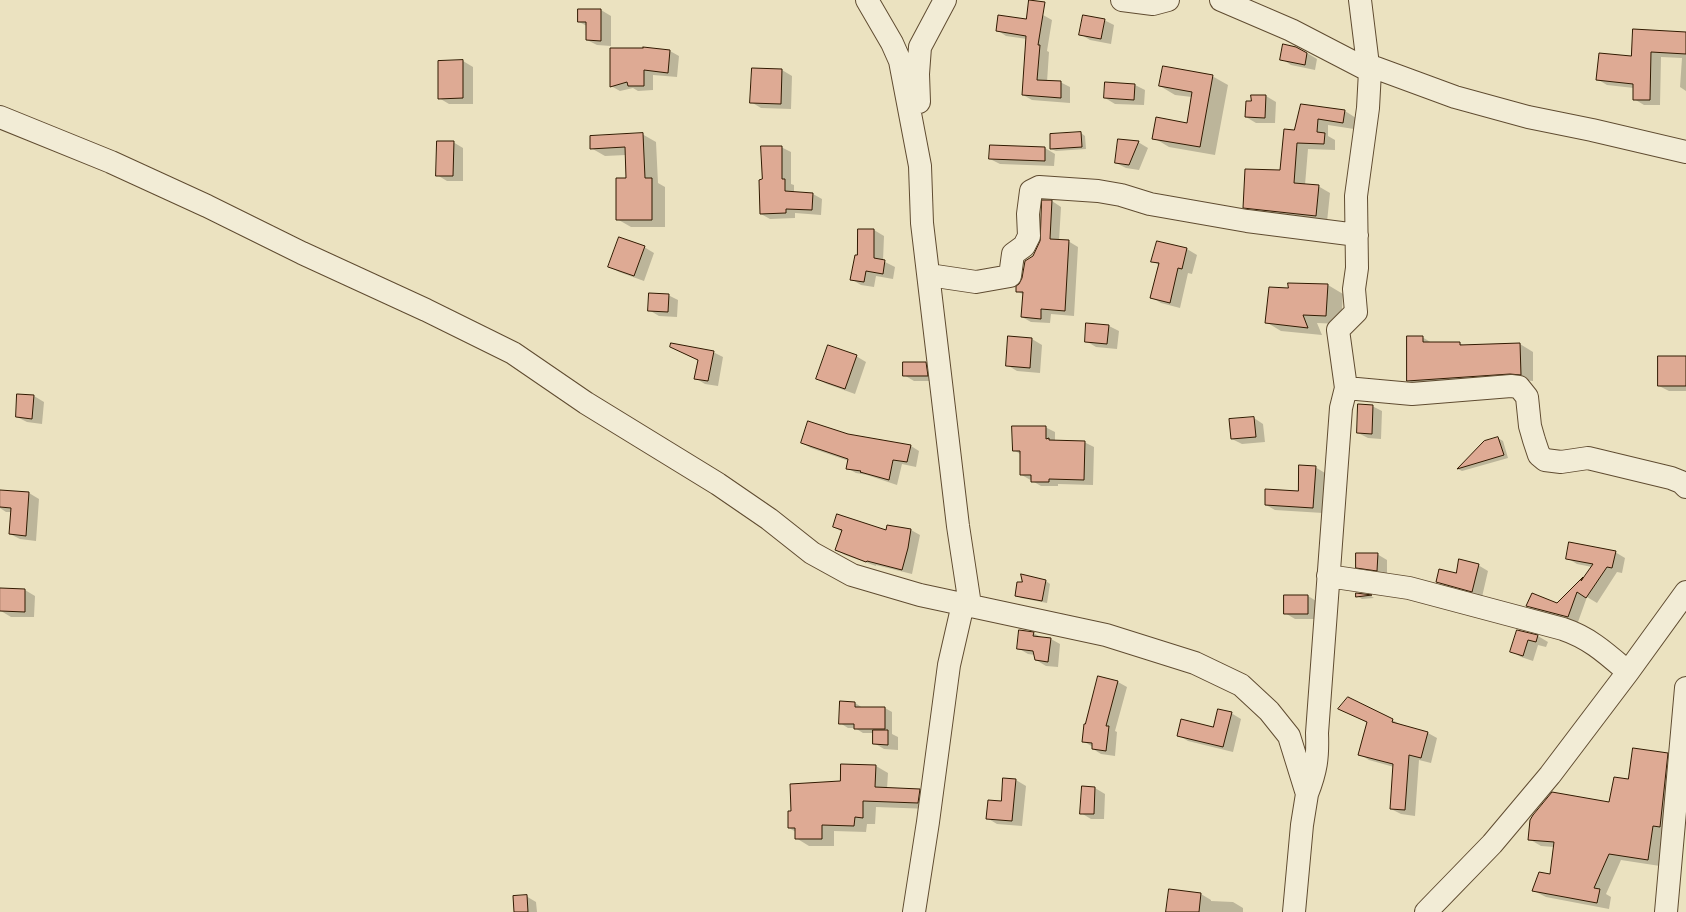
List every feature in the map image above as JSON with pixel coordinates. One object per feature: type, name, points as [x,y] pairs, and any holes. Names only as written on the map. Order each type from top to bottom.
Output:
[{"type":"street","points":[[867,0],[892,43],[900,61],[920,166]]},
{"type":"street","points":[[914,912],[928,822],[949,665],[966,604],[922,223],[920,166],[918,74],[920,47],[945,0]]},
{"type":"street","points":[[1122,0],[1153,4],[1168,0]]},
{"type":"street","points":[[1221,0],[1287,28],[1369,68],[1455,97],[1528,117],[1686,152]]},
{"type":"street","points":[[1294,912],[1302,825],[1318,755],[1317,733],[1328,576],[1341,408],[1346,388],[1338,330],[1356,312],[1354,289],[1357,235],[1356,196],[1368,108],[1369,68],[1360,0]]},
{"type":"street","points":[[0,117],[111,162],[207,206],[302,253],[426,310],[513,353],[586,403],[718,484],[769,519],[812,553],[852,576],[920,595],[1106,635],[1195,663],[1241,685],[1270,711],[1289,736],[1308,794]]},
{"type":"street","points":[[929,276],[976,282],[1010,276],[1013,254],[1024,246],[1029,236],[1028,214],[1031,191],[1039,187],[1098,191],[1121,195],[1157,205],[1247,222],[1357,235]]},
{"type":"street","points":[[1346,388],[1412,394],[1511,386],[1518,387],[1527,398],[1530,426],[1534,440],[1539,455],[1545,460],[1561,462],[1588,458],[1671,478],[1681,482],[1686,487]]},
{"type":"street","points":[[1328,576],[1409,588],[1579,634],[1599,647],[1628,672]]},
{"type":"street","points":[[1426,912],[1492,844],[1550,775],[1686,592]]},
{"type":"street","points":[[1666,912],[1686,688]]},
{"type":"building","points":[[1029,0],[1045,2],[1038,45],[1040,45],[1037,80],[1061,81],[1061,98],[1022,95],[1026,36],[996,31],[998,15],[1026,19]]},
{"type":"building","points":[[578,9],[601,9],[601,41],[586,40],[586,22],[578,22]]},
{"type":"building","points":[[1083,15],[1105,19],[1101,39],[1079,35]]},
{"type":"building","points":[[1633,29],[1686,32],[1686,54],[1651,52],[1650,100],[1633,100],[1633,84],[1596,80],[1599,53],[1631,56]]},
{"type":"building","points":[[1283,44],[1296,47],[1307,53],[1305,65],[1280,60]]},
{"type":"building","points":[[643,47],[670,50],[668,73],[644,70],[644,86],[628,86],[627,82],[610,87],[610,48]]},
{"type":"building","points":[[463,60],[463,98],[438,99],[438,61]]},
{"type":"building","points":[[1163,66],[1213,75],[1200,147],[1152,139],[1156,117],[1187,123],[1192,92],[1159,86]]},
{"type":"building","points":[[752,68],[782,69],[781,104],[750,103]]},
{"type":"building","points":[[1105,82],[1135,84],[1134,100],[1104,98]]},
{"type":"building","points":[[1251,95],[1266,95],[1265,118],[1245,117],[1246,101],[1251,101]]},
{"type":"building","points":[[1301,104],[1345,110],[1343,123],[1318,119],[1317,132],[1325,133],[1324,144],[1297,143],[1294,183],[1319,185],[1316,216],[1243,208],[1245,169],[1280,170],[1284,129],[1294,130]]},
{"type":"building","points":[[1081,132],[1082,147],[1050,149],[1050,134]]},
{"type":"building","points":[[643,133],[645,178],[652,178],[652,220],[616,220],[616,178],[626,178],[625,147],[590,149],[590,136]]},
{"type":"building","points":[[1118,139],[1139,141],[1129,165],[1115,163]]},
{"type":"building","points":[[437,141],[454,141],[453,176],[436,176]]},
{"type":"building","points":[[990,145],[1045,147],[1045,161],[989,159]]},
{"type":"building","points":[[761,146],[782,146],[782,179],[785,179],[785,191],[813,193],[812,210],[786,209],[786,213],[760,214],[759,180],[762,179]]},
{"type":"building","points":[[1042,200],[1052,200],[1050,239],[1069,240],[1065,311],[1041,309],[1041,319],[1021,317],[1023,292],[1016,292],[1016,286],[1022,278],[1025,261],[1033,256],[1040,241]]},
{"type":"building","points":[[858,229],[874,229],[874,258],[885,260],[883,274],[866,271],[864,282],[850,280],[855,255],[857,255]]},
{"type":"building","points":[[619,237],[645,246],[634,276],[608,267]]},
{"type":"building","points":[[1157,241],[1187,248],[1182,269],[1178,268],[1170,303],[1150,298],[1159,263],[1151,262]]},
{"type":"building","points":[[1288,283],[1328,284],[1326,316],[1303,315],[1308,328],[1265,323],[1269,287],[1288,288]]},
{"type":"building","points":[[649,293],[669,294],[668,312],[648,311]]},
{"type":"building","points":[[1086,323],[1109,325],[1107,344],[1085,342]]},
{"type":"building","points":[[1008,336],[1032,338],[1030,368],[1006,366]]},
{"type":"building","points":[[1407,336],[1423,336],[1423,342],[1460,342],[1460,345],[1520,343],[1521,375],[1510,374],[1407,381]]},
{"type":"building","points":[[671,343],[714,351],[708,381],[694,379],[698,360],[670,347]]},
{"type":"building","points":[[828,345],[857,355],[845,389],[816,379]]},
{"type":"building","points":[[1658,356],[1686,356],[1686,386],[1658,386]]},
{"type":"building","points":[[903,362],[926,362],[928,376],[903,376]]},
{"type":"building","points":[[17,394],[34,395],[32,419],[16,417]]},
{"type":"building","points":[[1358,404],[1373,405],[1372,434],[1357,433]]},
{"type":"building","points":[[1254,417],[1256,437],[1231,439],[1229,419]]},
{"type":"building","points":[[808,421],[848,434],[911,445],[907,462],[893,460],[889,480],[860,472],[861,471],[846,469],[848,459],[801,443]]},
{"type":"building","points":[[1012,426],[1046,426],[1046,439],[1085,441],[1084,480],[1049,479],[1049,482],[1031,482],[1031,475],[1020,475],[1020,451],[1013,451]]},
{"type":"building","points":[[1498,437],[1504,455],[1457,469],[1484,441]]},
{"type":"building","points":[[1299,465],[1316,466],[1313,508],[1265,505],[1265,489],[1298,491]]},
{"type":"building","points":[[0,490],[29,492],[26,536],[9,534],[11,508],[0,507]]},
{"type":"building","points":[[837,514],[886,530],[887,525],[911,529],[902,570],[866,562],[835,550],[842,530],[833,527]]},
{"type":"building","points":[[1569,542],[1616,551],[1612,568],[1607,567],[1586,598],[1577,592],[1568,617],[1526,606],[1532,593],[1557,603],[1583,577],[1581,581],[1593,564],[1566,559]]},
{"type":"building","points":[[1356,553],[1378,553],[1377,571],[1356,568]]},
{"type":"building","points":[[1459,559],[1479,564],[1472,592],[1436,582],[1439,569],[1456,573]]},
{"type":"building","points":[[1021,574],[1046,580],[1042,601],[1015,596],[1017,582],[1022,582]]},
{"type":"building","points":[[0,588],[25,589],[25,612],[0,611]]},
{"type":"building","points":[[1356,593],[1372,595],[1356,597]]},
{"type":"building","points":[[1284,595],[1308,595],[1308,614],[1284,614]]},
{"type":"building","points":[[1019,630],[1034,632],[1033,636],[1051,638],[1048,662],[1035,660],[1033,651],[1017,649]]},
{"type":"building","points":[[1517,630],[1538,635],[1536,642],[1528,640],[1523,656],[1510,652]]},
{"type":"building","points":[[1098,676],[1118,681],[1106,726],[1109,726],[1106,751],[1092,749],[1092,743],[1082,742],[1084,724]]},
{"type":"building","points":[[1348,697],[1393,719],[1392,722],[1428,732],[1421,758],[1409,755],[1405,810],[1390,809],[1393,764],[1358,755],[1367,722],[1338,709]]},
{"type":"building","points":[[840,701],[855,702],[855,707],[885,707],[885,729],[854,729],[854,724],[839,724]]},
{"type":"building","points":[[1218,709],[1232,712],[1223,747],[1177,736],[1181,719],[1213,727]]},
{"type":"building","points":[[873,730],[888,730],[888,745],[873,744]]},
{"type":"building","points":[[1633,748],[1668,753],[1660,827],[1653,826],[1648,860],[1609,854],[1594,888],[1600,889],[1597,903],[1532,891],[1539,872],[1550,874],[1554,842],[1528,840],[1530,820],[1533,815],[1552,792],[1609,802],[1614,777],[1628,779]]},
{"type":"building","points":[[841,764],[876,765],[875,787],[920,789],[918,803],[863,801],[863,818],[855,817],[854,826],[822,825],[822,839],[795,839],[795,828],[788,828],[788,811],[791,811],[790,784],[840,781]]},
{"type":"building","points":[[1003,778],[1016,779],[1012,821],[986,819],[988,800],[1001,801]]},
{"type":"building","points":[[1082,786],[1095,787],[1094,814],[1080,814]]},
{"type":"building","points":[[1169,889],[1201,893],[1199,912],[1166,912]]},
{"type":"building","points":[[527,895],[528,912],[514,912],[513,896]]}]
